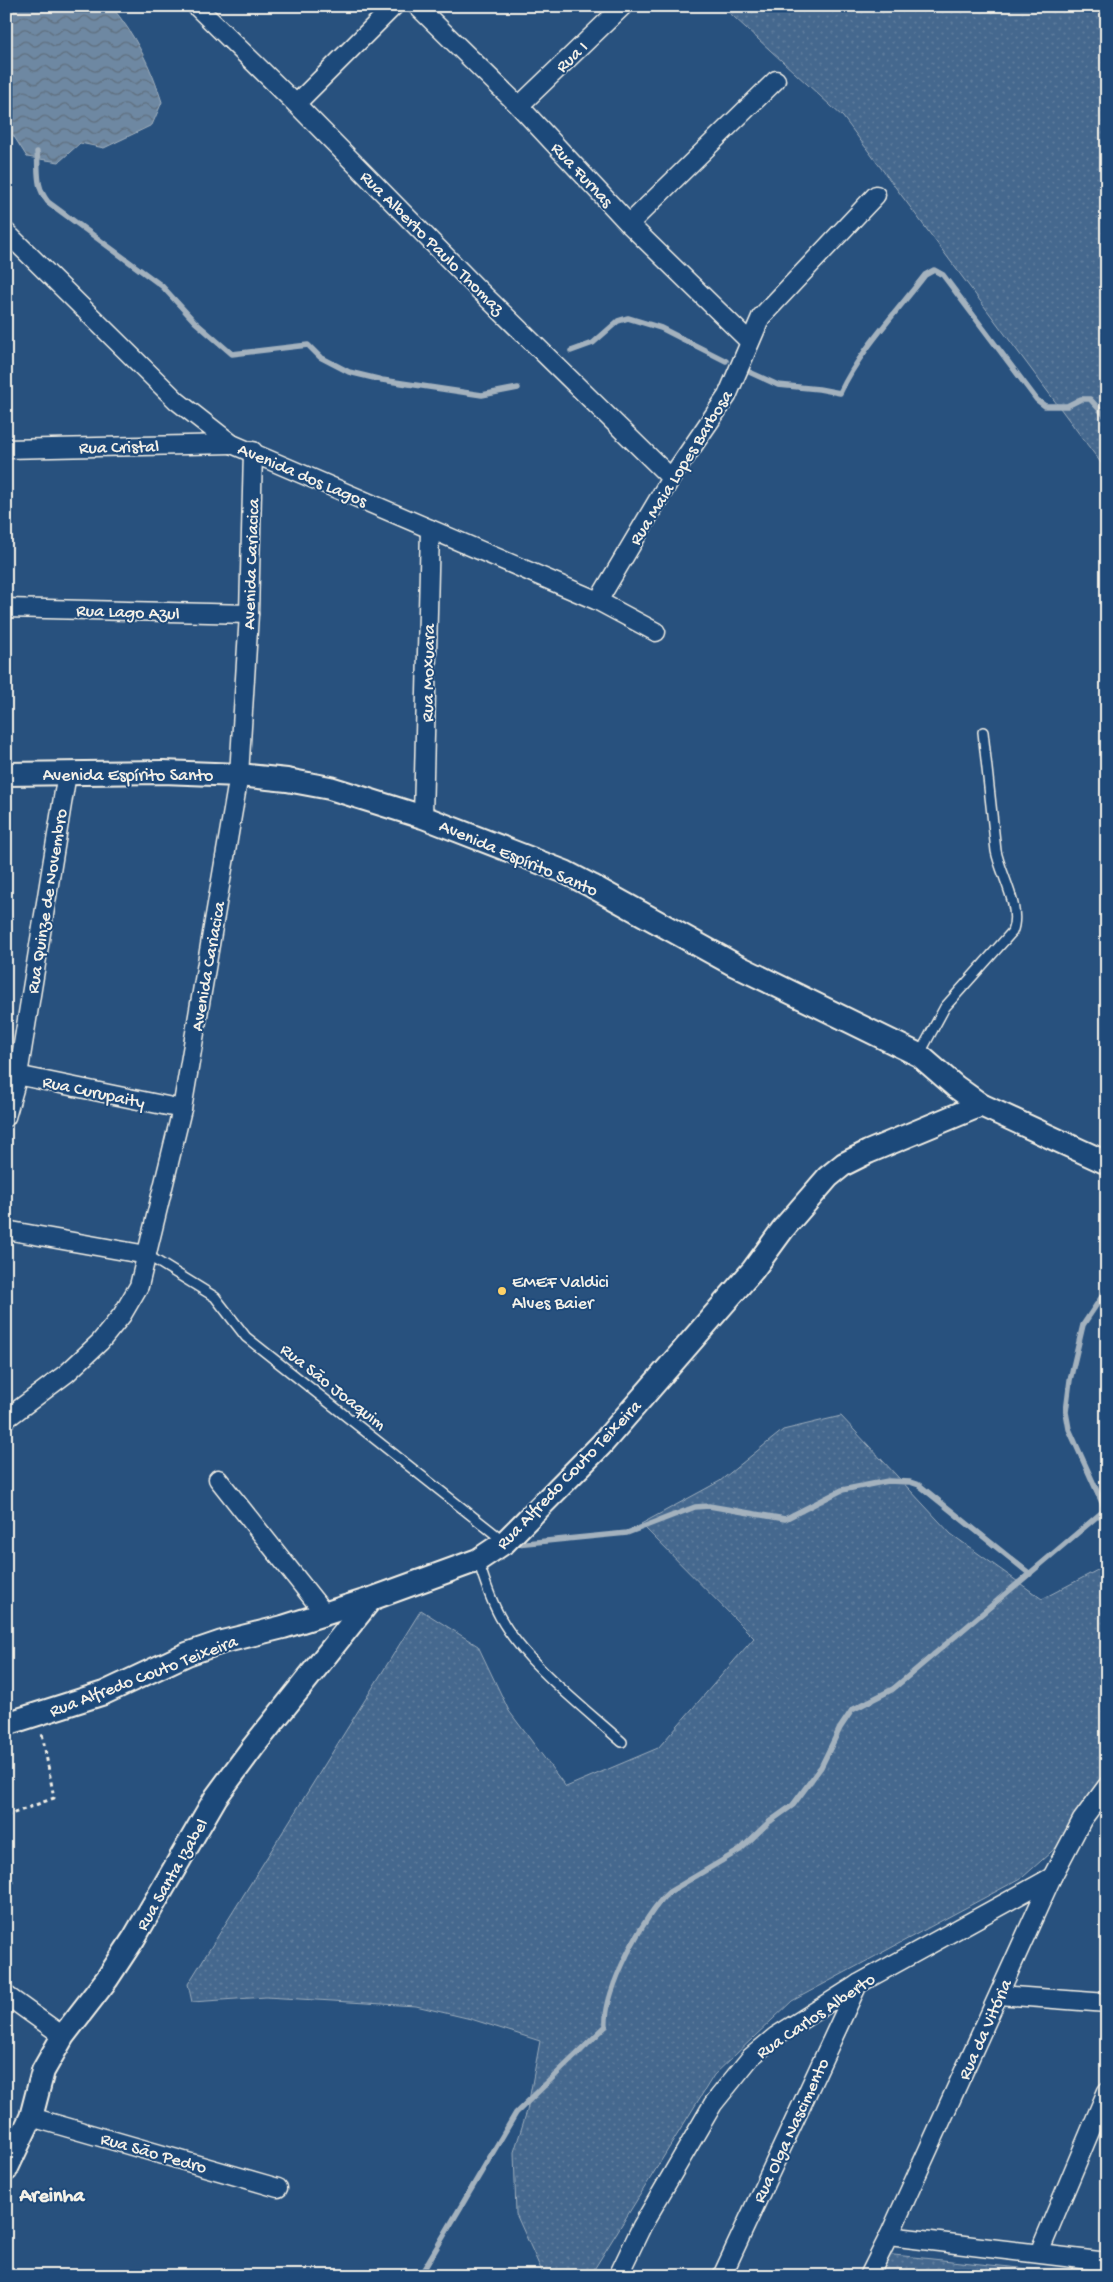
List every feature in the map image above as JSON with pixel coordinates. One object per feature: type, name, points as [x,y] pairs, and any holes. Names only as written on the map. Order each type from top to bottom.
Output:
[{"type":"street","name":"Rua Alberto Paulo Thomaz","points":[[196,6],[296,104],[476,287],[672,478]]},
{"type":"street","points":[[296,104],[394,6]]},
{"type":"street","name":"Rua Furnas","points":[[417,6],[519,106],[628,224],[749,341]]},
{"type":"street","name":"Rua I","points":[[519,106],[623,6]]},
{"type":"street","points":[[628,224],[776,80]]},
{"type":"street","name":"Rua Maia Lopes Barbosa","points":[[598,601],[672,478],[727,396],[749,341],[762,317],[773,303],[876,195]]},
{"type":"street","name":"Avenida dos Lagos","points":[[6,232],[177,401],[232,444],[253,451],[598,601],[656,632]]},
{"type":"street","name":"Rua Cristal","points":[[6,448],[232,444]]},
{"type":"street","name":"Avenida Cariacica","points":[[6,1419],[67,1373],[105,1335],[122,1315],[139,1286],[147,1255],[182,1109],[240,775],[249,614],[253,451]]},
{"type":"street","name":"Rua Moxuara","points":[[423,818],[430,529]]},
{"type":"street","name":"Rua Lago Azul","points":[[6,608],[249,614]]},
{"type":"street","name":"Rua Quinze de Novembro","points":[[6,1117],[12,1074],[68,773]]},
{"type":"street","name":"Avenida Espírito Santo","points":[[6,774],[240,775],[287,780],[330,788],[423,818],[566,872],[735,965],[919,1055],[956,1087],[981,1105],[1107,1163]]},
{"type":"street","name":"Rua Curupaity","points":[[12,1074],[182,1109]]},
{"type":"street","name":"Rua Alfredo Couto Teixeira","points":[[6,1724],[104,1694],[187,1654],[222,1642],[283,1627],[372,1600],[478,1560],[505,1542],[601,1445],[753,1270],[782,1229],[828,1177],[844,1164],[868,1152],[981,1105]]},
{"type":"street","points":[[6,1230],[147,1255]]},
{"type":"street","points":[[218,1479],[325,1614]]},
{"type":"street","name":"Rua Santa Izabel","points":[[6,2170],[31,2117],[43,2071],[63,2036],[107,1979],[134,1938],[195,1830],[231,1775],[372,1600]]},
{"type":"street","name":"Rua da Vitória","points":[[869,2276],[1000,1995],[1052,1878],[1082,1820],[1107,1786]]},
{"type":"street","name":"Rua Carlos Alberto","points":[[618,2276],[694,2134],[713,2104],[751,2057],[776,2036],[858,1984],[1052,1878]]},
{"type":"street","name":"Rua Olga Nascimento","points":[[722,2276],[858,1984]]},
{"type":"street","points":[[6,1995],[63,2036]]},
{"type":"street","points":[[1000,1995],[1107,2004]]},
{"type":"street","points":[[1039,2253],[1107,2091]]},
{"type":"street","name":"Rua São Pedro","points":[[31,2117],[278,2188]]},
{"type":"street","points":[[889,2236],[1107,2262]]},
{"type":"lane","points":[[919,1055],[945,1007],[1012,932],[1015,924],[1014,908],[1000,869],[996,851],[983,732]]},
{"type":"lane","name":"Rua São Joaquim","points":[[147,1255],[215,1297],[246,1337],[505,1542]]},
{"type":"lane","points":[[478,1560],[490,1597],[514,1640],[539,1667],[622,1742]]},
{"type":"path","points":[[6,1816],[54,1798],[39,1715]]},
{"type":"path","points":[[6,1874],[16,1886]]},
{"type":"shaded area","points":[[722,6],[1107,6],[1107,471],[843,117]]},
{"type":"shaded area","points":[[841,1416],[951,1534],[1042,1599],[1107,1565],[1107,1780],[1060,1844],[1023,1877],[792,2001],[714,2075],[590,2276],[544,2276],[516,2214],[514,2152],[527,2111],[540,2041],[471,2019],[416,2006],[266,1997],[192,2002],[188,1984],[421,1610],[478,1646],[509,1711],[566,1787],[658,1748],[754,1638],[641,1524],[720,1481],[783,1430]]},
{"type":"shaded area","points":[[884,2254],[1097,2276],[873,2276]]},
{"type":"water","points":[[6,6],[111,6],[135,39],[158,89],[162,102],[152,125],[104,148],[80,143],[59,162],[27,157],[6,124]]},
{"type":"waterway","points":[[37,152],[39,184],[48,202],[162,286],[195,322],[232,354],[308,345],[320,357],[349,372],[382,380],[482,395],[518,388]]},
{"type":"waterway","points":[[747,371],[778,385],[840,393],[848,377],[879,332],[925,275],[934,270],[943,275],[1037,400],[1045,406],[1067,406],[1081,399],[1090,399],[1107,418]]},
{"type":"waterway","points":[[571,351],[593,343],[618,321],[628,318],[661,328],[726,361]]},
{"type":"waterway","points":[[1105,1509],[1069,1429],[1066,1412],[1070,1380],[1083,1325],[1107,1289]]},
{"type":"waterway","points":[[516,1544],[627,1533],[695,1507],[709,1506],[785,1519],[842,1490],[888,1481],[910,1482],[919,1485],[1030,1574]]},
{"type":"waterway","points":[[420,2276],[516,2113],[606,2026],[607,2011],[618,1974],[637,1935],[659,1903],[669,1892],[740,1850],[769,1822],[793,1805],[821,1767],[840,1728],[852,1710],[893,1689],[1107,1508]]},
{"type":"place","name":"EMEF Valdici Alves Baier","points":[[502,1291]]},
{"type":"district","name":"Areinha","points":[[52,2194]]}]
